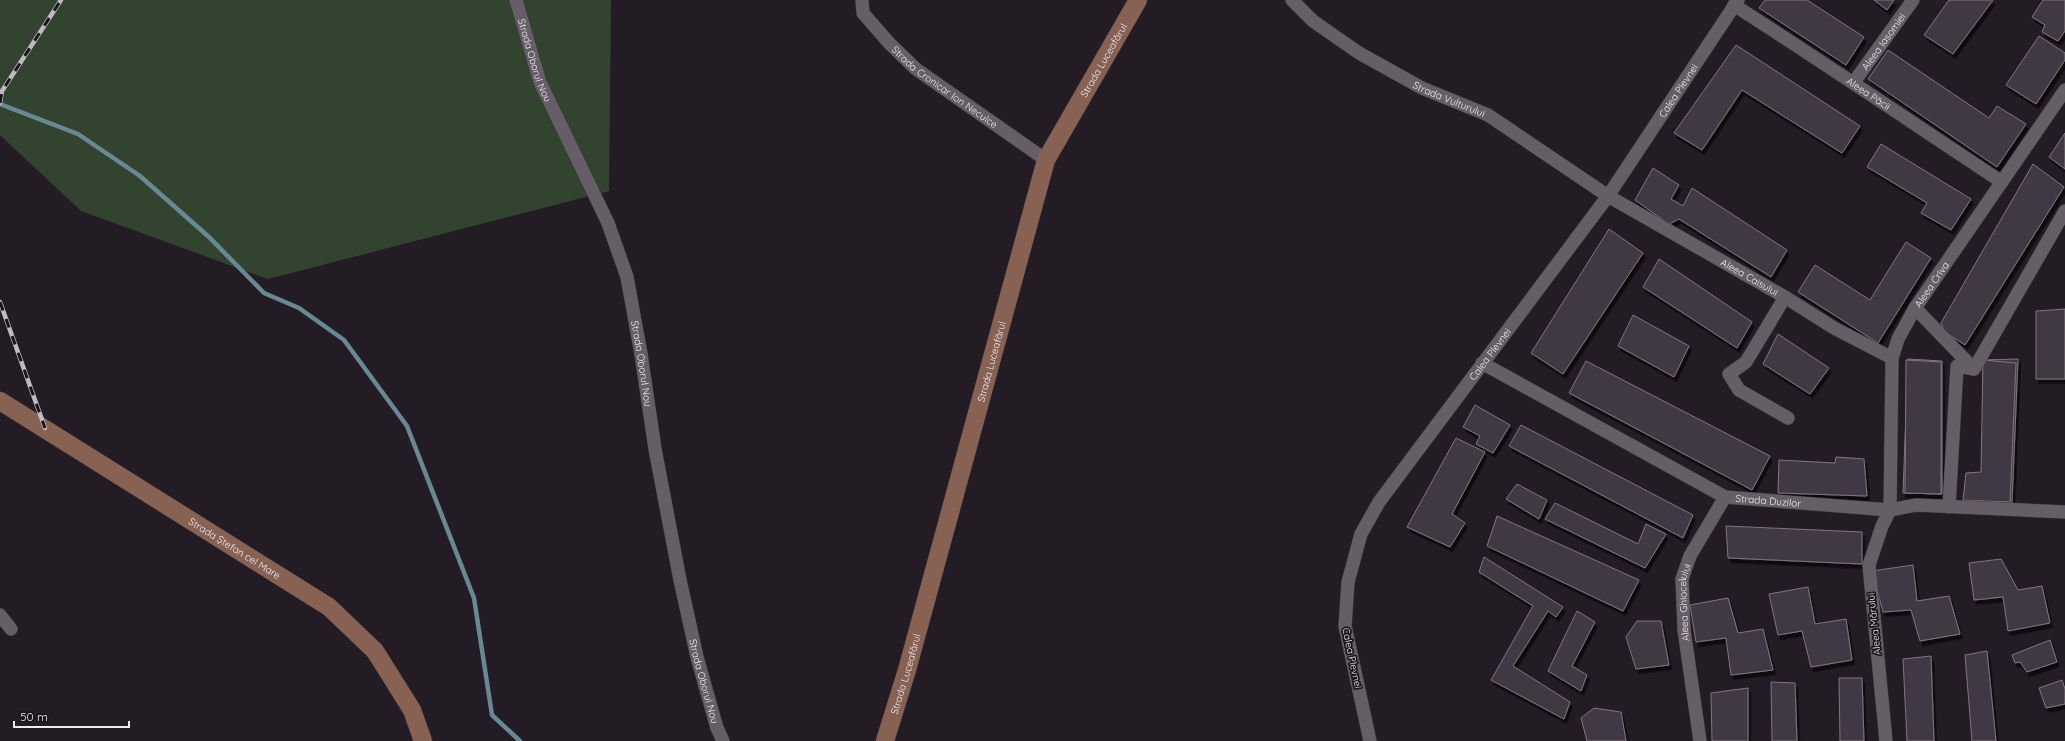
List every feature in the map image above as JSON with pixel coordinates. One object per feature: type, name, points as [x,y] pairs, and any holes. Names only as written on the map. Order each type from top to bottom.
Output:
[{"type":"street","name":"Strada Oborul Nou","points":[[516,0],[540,82],[608,223],[627,277],[641,354],[655,449],[680,580],[697,657],[717,728],[723,741]]},
{"type":"street","name":"Strada Cronicar Ion Neculce","points":[[862,0],[863,12],[888,43],[916,69],[1046,160]]},
{"type":"street","name":"Strada Luceafărul","points":[[885,741],[909,662],[1046,160],[1138,0]]},
{"type":"street","name":"Strada Vulturului","points":[[1292,0],[1313,21],[1360,53],[1422,88],[1488,115],[1608,196]]},
{"type":"street","name":"Aleea Iasomiei","points":[[1854,82],[1913,0]]},
{"type":"street","name":"Calea Plevnei","points":[[1370,741],[1344,626],[1348,582],[1361,534],[1379,502],[1608,196],[1736,2]]},
{"type":"street","name":"Aleea Păcii","points":[[1736,2],[1854,82],[1889,108],[2002,182]]},
{"type":"street","name":"Aleea Criva","points":[[1890,510],[1892,358],[1898,339],[1915,308],[2065,90]]},
{"type":"street","name":"Aleea Caisului","points":[[1608,196],[1785,297],[1834,328],[1892,358]]},
{"type":"street","points":[[1974,369],[2065,211]]},
{"type":"street","points":[[1785,297],[1746,362],[1728,374],[1739,390],[1788,418]]},
{"type":"street","points":[[1915,308],[1974,369]]},
{"type":"street","name":"Strada Duzilor","points":[[1482,363],[1725,497],[1890,510],[1916,506],[2065,512]]},
{"type":"street","points":[[1949,507],[1957,366],[1974,369]]},
{"type":"street","name":"Strada Ștefan cel Mare","points":[[0,401],[329,607],[374,651],[412,710],[423,741]]},
{"type":"street","name":"Aleea Ghiocelului","points":[[1700,741],[1684,630],[1682,579],[1690,556],[1725,497]]},
{"type":"street","name":"Aleea Mărului","points":[[1886,741],[1869,565],[1882,526],[1890,510]]},
{"type":"street","points":[[0,615],[11,629]]},
{"type":"green space","points":[[0,0],[611,0],[609,191],[268,279],[81,211],[0,135]]},
{"type":"building","points":[[1765,0],[1807,0],[1864,37],[1846,65],[1759,8]]},
{"type":"building","points":[[1874,0],[1894,0],[1887,10]]},
{"type":"building","points":[[1949,0],[1993,0],[1953,54],[1924,35]]},
{"type":"building","points":[[2043,0],[2065,0],[2065,31],[2058,41],[2042,32],[2045,25],[2032,17]]},
{"type":"building","points":[[2039,36],[2065,53],[2065,60],[2036,104],[2006,85]]},
{"type":"building","points":[[1736,45],[1860,126],[1842,153],[1742,90],[1702,150],[1674,133]]},
{"type":"building","points":[[1888,50],[1989,118],[1997,106],[2026,124],[1997,167],[1868,79]]},
{"type":"building","points":[[2065,133],[2065,169],[2049,157]]},
{"type":"building","points":[[1881,144],[1971,199],[1951,230],[1921,213],[1927,203],[1867,167]]},
{"type":"building","points":[[2033,164],[2064,187],[1965,345],[1945,332],[1941,323]]},
{"type":"building","points":[[1653,168],[1679,185],[1671,199],[1683,206],[1692,188],[1787,250],[1771,277],[1679,219],[1669,224],[1635,200]]},
{"type":"building","points":[[1609,229],[1643,253],[1563,374],[1531,353]]},
{"type":"building","points":[[1906,242],[1931,258],[1878,343],[1798,292],[1815,265],[1870,300]]},
{"type":"building","points":[[1659,259],[1752,322],[1737,348],[1643,287]]},
{"type":"building","points":[[2065,309],[2065,379],[2036,379],[2036,311]]},
{"type":"building","points":[[1633,315],[1689,346],[1674,377],[1618,346]]},
{"type":"building","points":[[1778,334],[1829,368],[1810,394],[1763,364]]},
{"type":"building","points":[[1908,359],[1942,361],[1942,494],[1903,493]]},
{"type":"building","points":[[2018,359],[2012,503],[1964,501],[1969,473],[1982,476],[1983,360]]},
{"type":"building","points":[[1906,360],[1941,362],[1941,494],[1905,493]]},
{"type":"building","points":[[1983,360],[2016,363],[2010,502],[1963,500],[1966,473],[1981,472]]},
{"type":"building","points":[[1586,361],[1770,456],[1752,490],[1569,393]]},
{"type":"building","points":[[1475,405],[1510,425],[1493,453],[1476,444],[1480,436],[1463,427]]},
{"type":"building","points":[[1521,425],[1693,515],[1683,538],[1509,446]]},
{"type":"building","points":[[1456,438],[1485,452],[1452,514],[1465,523],[1450,547],[1407,527]]},
{"type":"building","points":[[1836,457],[1864,459],[1867,496],[1778,493],[1779,460],[1835,463]]},
{"type":"building","points":[[1517,484],[1547,500],[1539,519],[1506,499]]},
{"type":"building","points":[[1555,503],[1638,544],[1646,524],[1666,534],[1645,568],[1545,519]]},
{"type":"building","points":[[1497,516],[1639,580],[1623,611],[1487,546]]},
{"type":"building","points":[[1726,526],[1862,532],[1862,564],[1728,558]]},
{"type":"building","points":[[1484,557],[1563,607],[1556,617],[1548,611],[1513,666],[1570,702],[1564,719],[1491,680],[1533,606],[1479,572]]},
{"type":"building","points":[[2001,559],[2018,590],[2042,586],[2050,623],[2008,631],[2003,597],[1974,600],[1969,563]]},
{"type":"building","points":[[1913,565],[1917,601],[1949,596],[1960,634],[1920,641],[1911,610],[1883,612],[1872,571]]},
{"type":"building","points":[[1808,587],[1815,624],[1846,619],[1852,660],[1811,667],[1802,631],[1778,635],[1769,594]]},
{"type":"building","points":[[1728,598],[1738,633],[1763,629],[1773,670],[1731,675],[1726,638],[1696,642],[1690,605]]},
{"type":"building","points":[[1577,611],[1595,622],[1572,666],[1587,675],[1581,691],[1548,671]]},
{"type":"building","points":[[1637,621],[1661,621],[1669,665],[1636,669],[1626,637]]},
{"type":"building","points":[[2050,640],[2057,662],[2027,672],[2020,662],[2015,663],[2012,655]]},
{"type":"building","points":[[1987,651],[1996,741],[1972,741],[1965,655]]},
{"type":"building","points":[[1931,656],[1934,741],[1907,741],[1903,659]]},
{"type":"building","points":[[1839,678],[1862,678],[1864,741],[1840,741]]},
{"type":"building","points":[[2062,680],[2065,689],[2065,704],[2046,708],[2039,688]]},
{"type":"building","points":[[1771,682],[1795,683],[1797,741],[1772,741]]},
{"type":"building","points":[[1748,688],[1748,741],[1712,741],[1711,693]]},
{"type":"building","points":[[1594,708],[1621,712],[1626,741],[1587,741],[1581,718]]},
{"type":"waterway","points":[[0,104],[78,134],[140,176],[209,237],[264,293],[299,308],[344,340],[407,426],[474,598],[492,715],[520,741]]},
{"type":"railway","points":[[0,103],[2,91],[61,0]]},
{"type":"railway","points":[[0,302],[45,428]]}]
